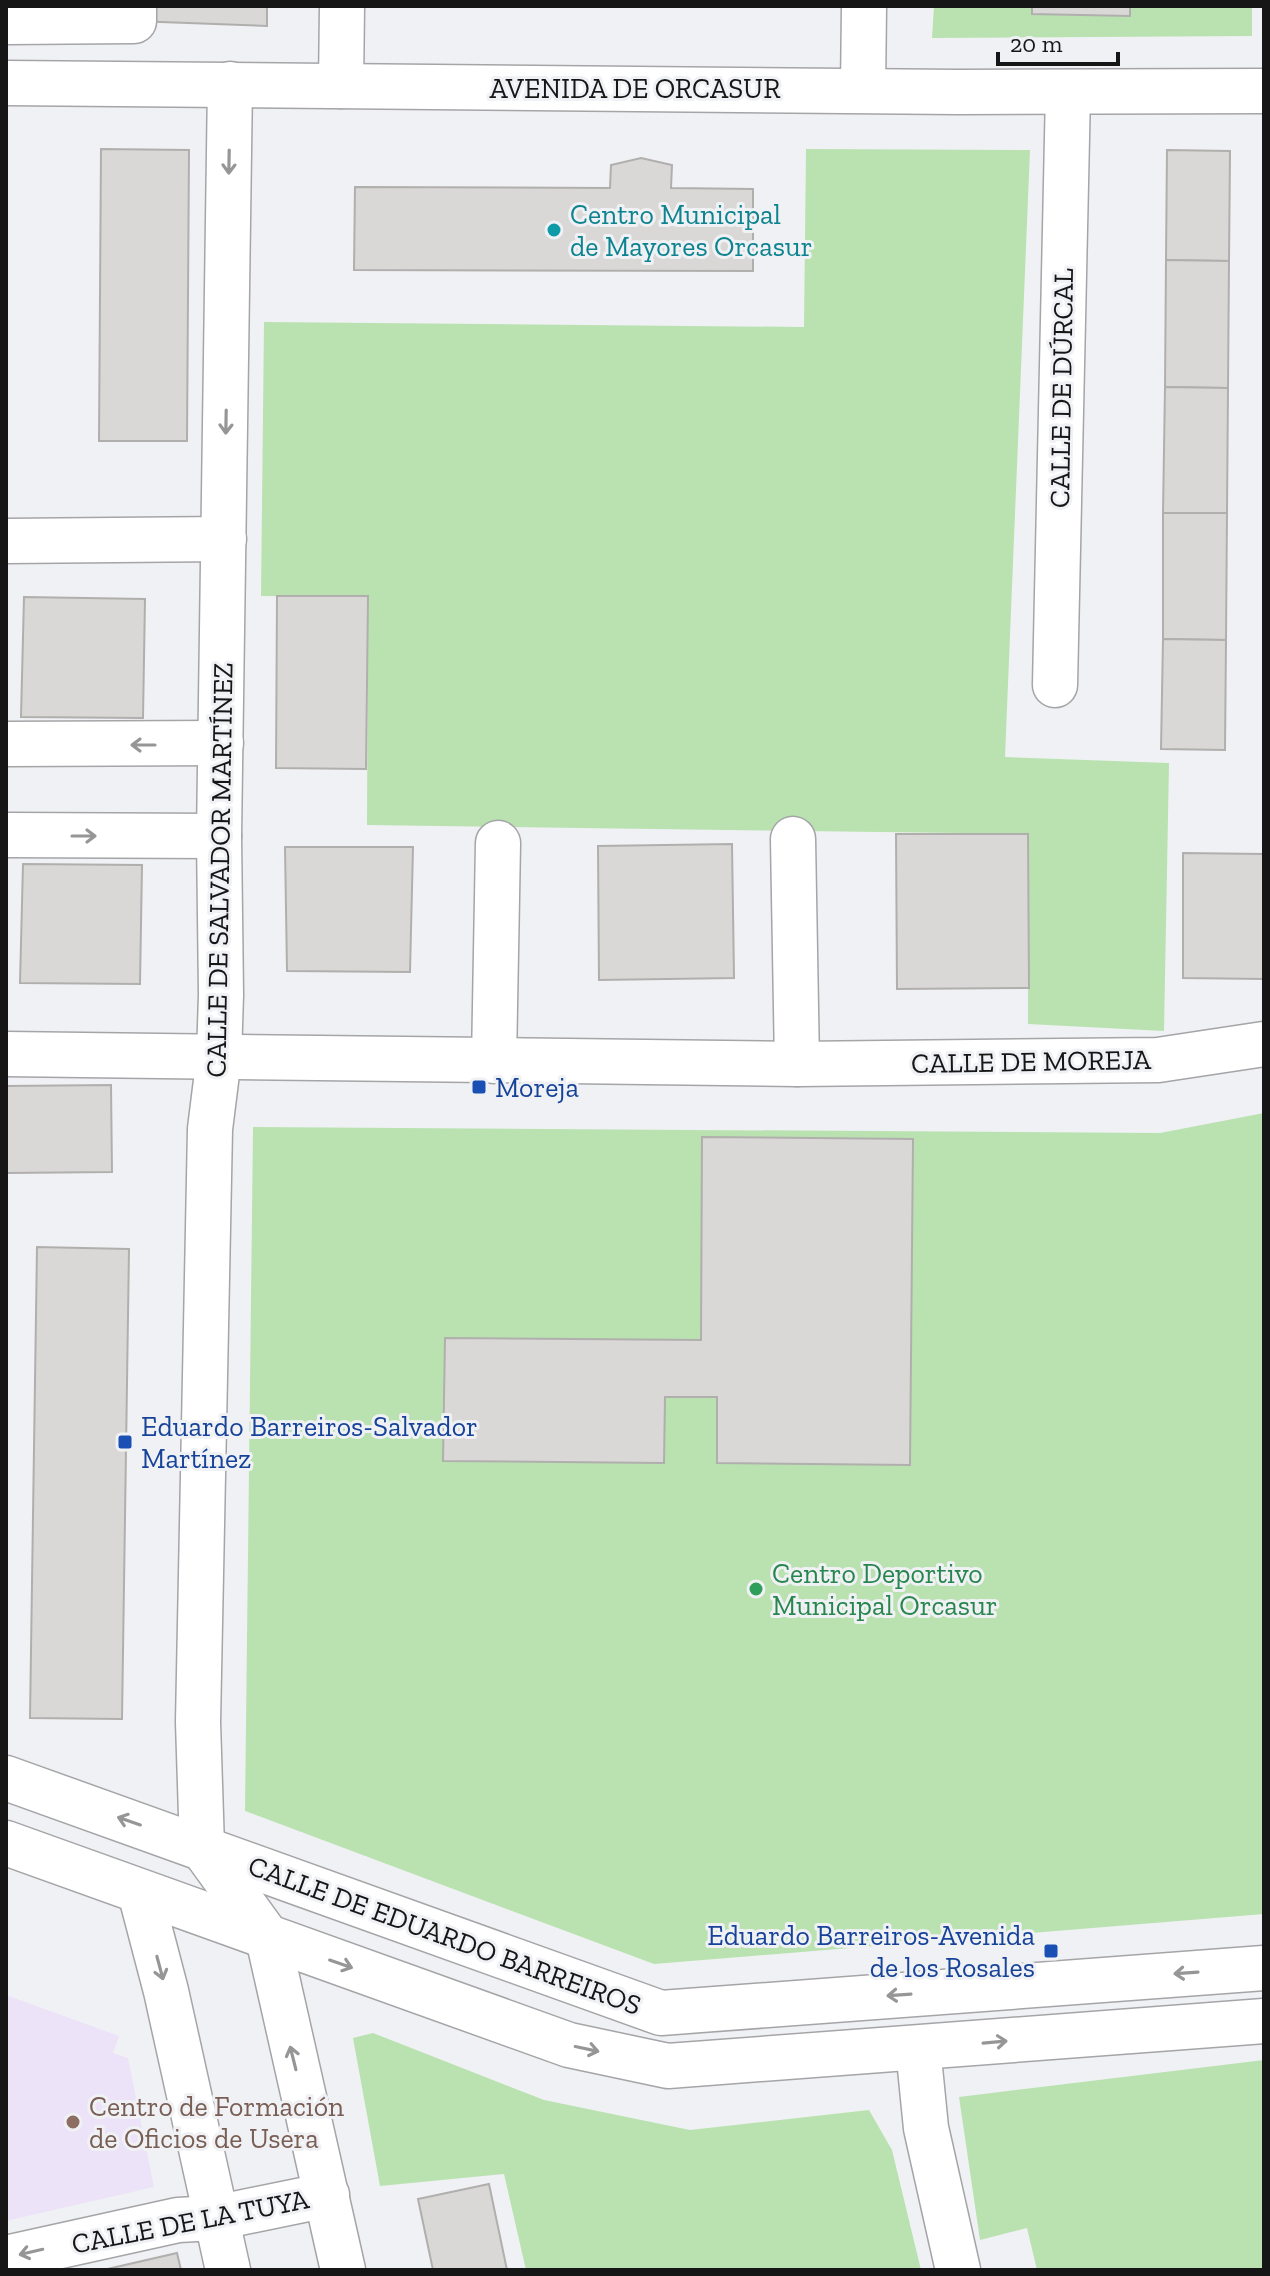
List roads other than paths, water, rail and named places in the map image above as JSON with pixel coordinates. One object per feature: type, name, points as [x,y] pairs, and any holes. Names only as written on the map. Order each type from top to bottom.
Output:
[{"type":"street","points":[[6,22],[134,21],[134,6]]},
{"type":"street","points":[[341,86],[342,6]]},
{"type":"street","points":[[863,90],[864,6]]},
{"type":"street","name":"AVENIDA DE ORCASUR","points":[[6,83],[1264,91]]},
{"type":"street","name":"CALLE DE SALVADOR MARTÍNEZ","points":[[202,1847],[198,1722],[210,1129],[219,1057],[219,836],[230,84]]},
{"type":"street","name":"CALLE DE DÚRCAL","points":[[1055,685],[1068,92]]},
{"type":"street","points":[[6,541],[224,539]]},
{"type":"street","points":[[6,744],[221,743]]},
{"type":"street","points":[[6,835],[219,836]]},
{"type":"street","points":[[793,839],[797,1064]]},
{"type":"street","points":[[494,1061],[498,843]]},
{"type":"street","name":"CALLE DE MOREJA","points":[[6,1054],[797,1064],[1158,1060],[1264,1044]]},
{"type":"street","name":"CALLE DE EDUARDO BARREIROS","points":[[6,1778],[661,2013],[1264,1968]]},
{"type":"street","name":"CALLE DE EDUARDO BARREIROS","points":[[6,1843],[569,2045],[668,2066],[1264,2021]]},
{"type":"street","points":[[202,1847],[140,1892],[166,1991],[228,2270]]},
{"type":"street","name":"CALLE DE EDUARDO BARREIROS","points":[[202,1847],[268,1938]]},
{"type":"street","points":[[268,1938],[343,2270]]},
{"type":"street","points":[[918,2048],[926,2128],[958,2270]]},
{"type":"street","name":"CALLE DE LA TUYA","points":[[6,2258],[178,2220],[215,2218],[327,2195]]},
{"type":"place","name":"Centro Municipal de Mayores Orcasur","points":[[554,230]]},
{"type":"place","name":"Moreja","points":[[479,1087]]},
{"type":"place","name":"Eduardo Barreiros-Salvador Martínez","points":[[125,1442]]},
{"type":"place","name":"Centro Deportivo Municipal Orcasur","points":[[756,1589]]},
{"type":"place","name":"Eduardo Barreiros-Avenida de los Rosales","points":[[1051,1951]]},
{"type":"place","name":"Centro de Formación de Oficios de Usera","points":[[73,2122]]}]
